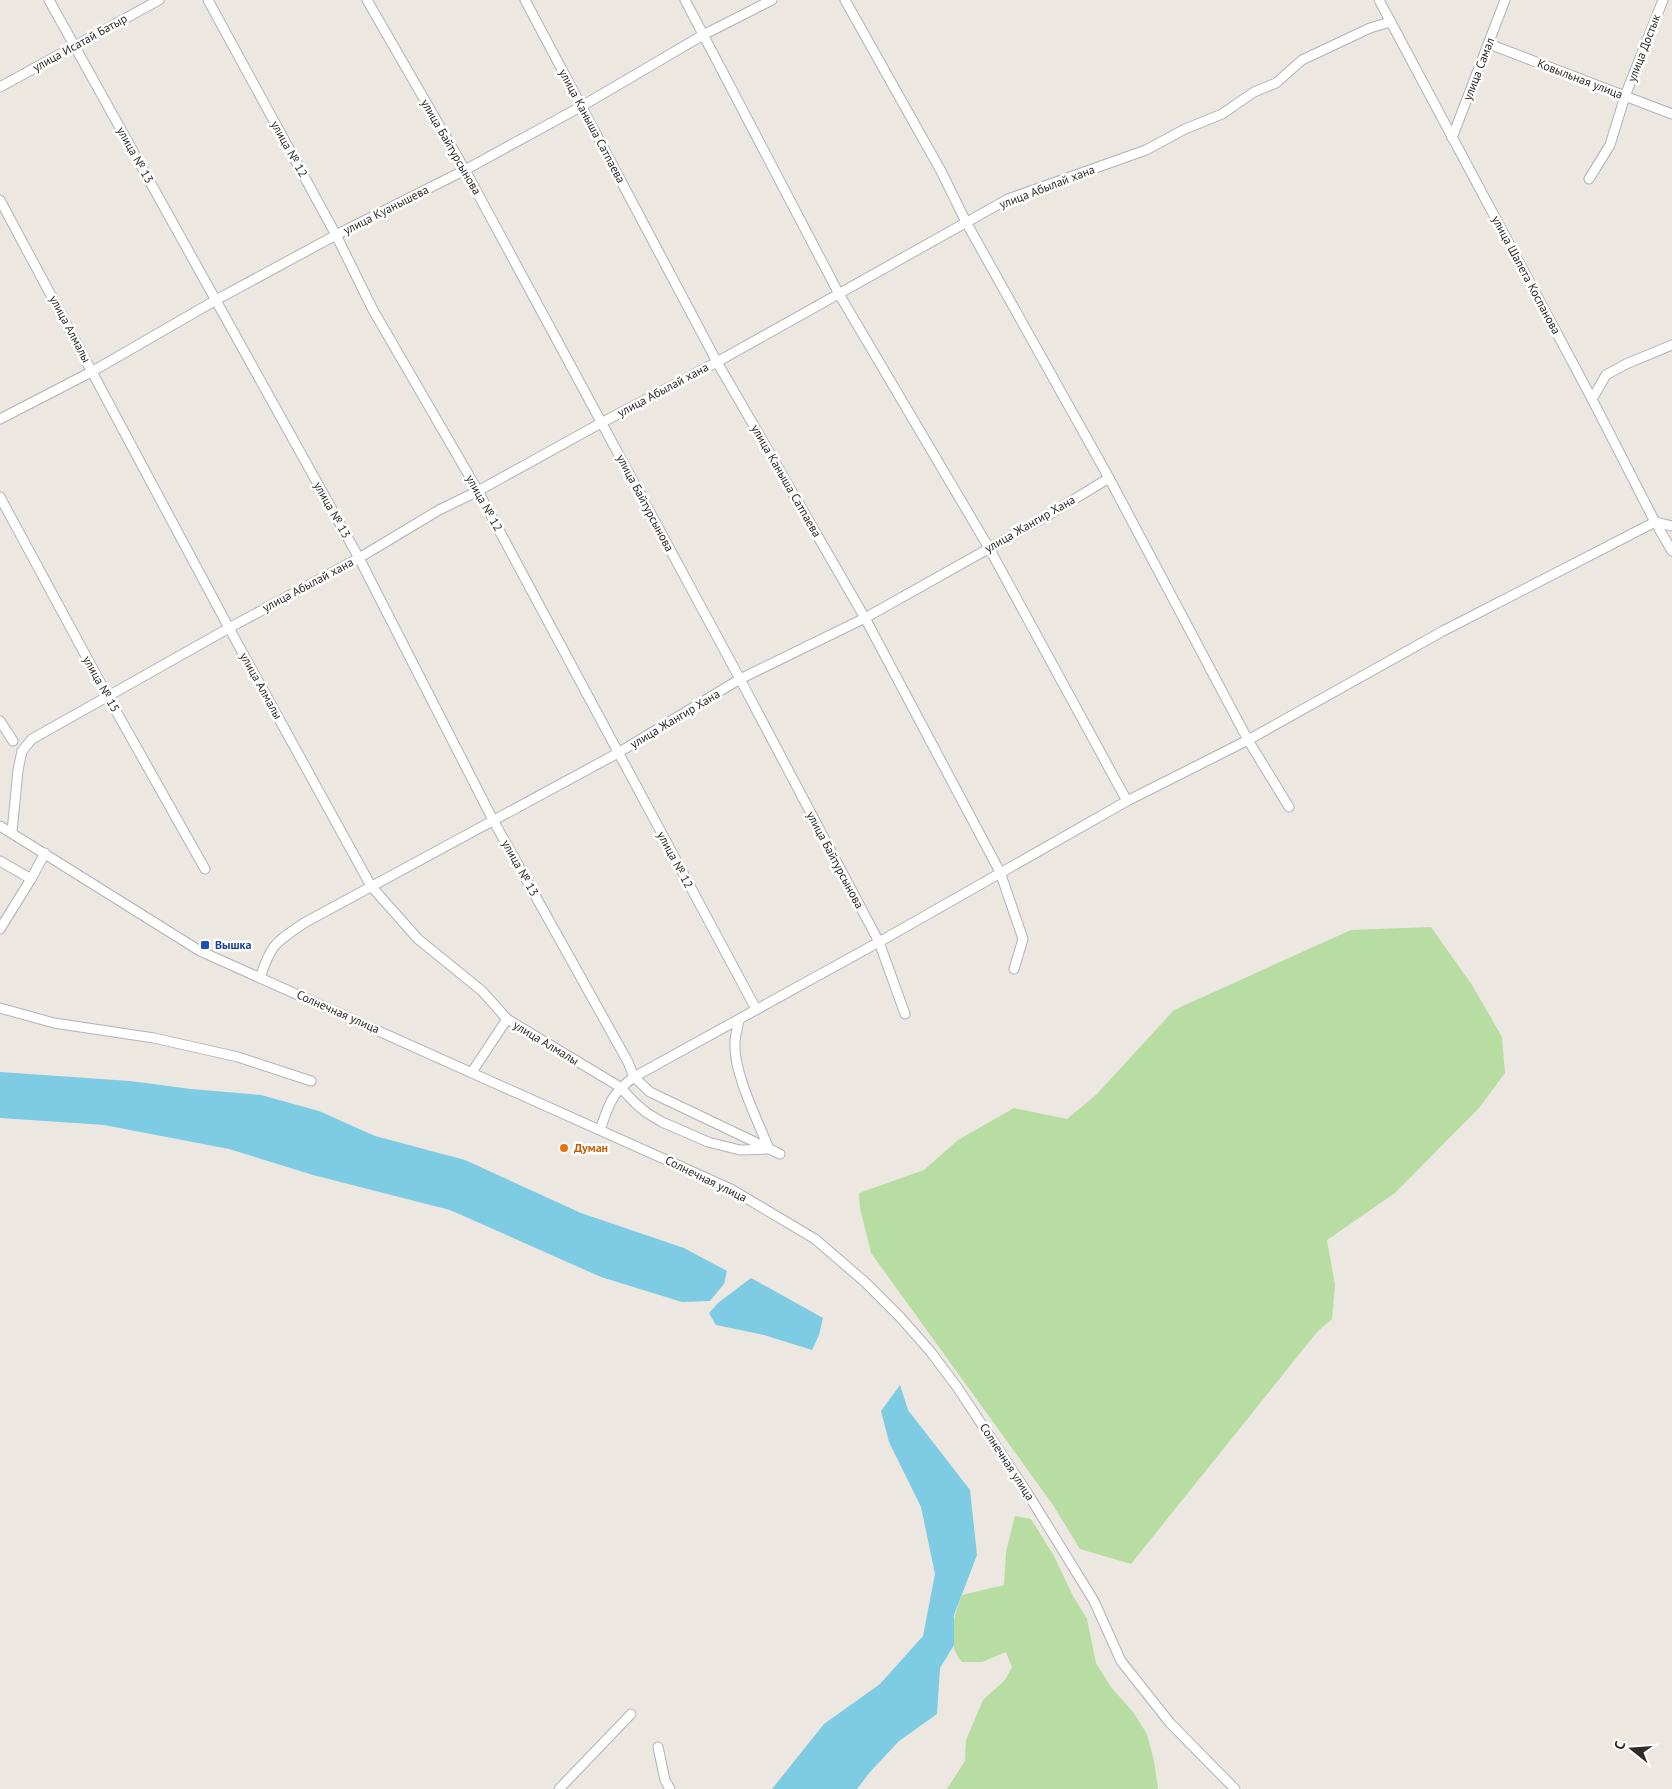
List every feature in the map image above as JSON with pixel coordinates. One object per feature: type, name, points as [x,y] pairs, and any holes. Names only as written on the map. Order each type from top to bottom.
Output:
[{"type":"street","name":"улица № 13","points":[[49,0],[359,558],[493,820],[628,1062],[634,1077]]},
{"type":"street","name":"улица Исатай Батыр","points":[[0,86],[159,0]]},
{"type":"street","name":"улица № 12","points":[[208,0],[336,235],[373,310],[478,491],[756,1009]]},
{"type":"street","name":"улица Байтурсынова","points":[[367,0],[465,170],[740,679],[879,942],[905,1014]]},
{"type":"street","name":"улица Каныша Сатпаева","points":[[525,0],[717,362],[865,618],[1000,872],[1023,939],[1014,969]]},
{"type":"street","points":[[685,0],[839,294],[990,548],[1127,800]]},
{"type":"street","name":"улица Куанышева","points":[[0,419],[93,372],[216,300],[336,235],[465,170],[582,106],[703,35],[772,0]]},
{"type":"street","points":[[845,0],[1109,478],[1248,740],[1289,807]]},
{"type":"street","name":"улица Шапета Коспанова","points":[[1379,0],[1672,551]]},
{"type":"street","name":"улица Самал","points":[[1452,138],[1505,0]]},
{"type":"street","name":"улица Достык","points":[[1589,179],[1610,145],[1625,96],[1663,0]]},
{"type":"street","name":"улица Абылай хана","points":[[12,832],[18,770],[22,751],[32,738],[107,695],[359,558],[439,510],[478,491],[601,422],[717,362],[966,222],[1008,200],[1146,150],[1185,129],[1222,114],[1254,92],[1276,82],[1302,60],[1370,28],[1390,22]]},
{"type":"street","name":"Ковыльная улица","points":[[1489,44],[1672,114]]},
{"type":"street","name":"улица Алмалы","points":[[0,200],[229,628],[370,886],[418,939],[482,991],[507,1019],[620,1087],[647,1113],[662,1122],[708,1142],[740,1150],[769,1149]]},
{"type":"street","points":[[1592,399],[1606,376],[1626,364],[1672,345]]},
{"type":"street","name":"улица Жангир Хана","points":[[260,978],[269,952],[278,940],[304,923],[618,753],[740,679],[865,618],[1109,478]]},
{"type":"street","name":"улица № 15","points":[[0,497],[107,695],[205,869]]},
{"type":"street","points":[[600,1130],[609,1103],[620,1087],[634,1077],[879,942],[1127,800],[1248,740],[1443,631],[1655,522],[1672,526]]},
{"type":"street","points":[[0,721],[13,741]]},
{"type":"street","name":"Солнечная улица","points":[[0,826],[200,951],[731,1188],[815,1239],[866,1282],[900,1316],[930,1351],[957,1387],[1028,1494],[1094,1601],[1122,1661],[1170,1723],[1235,1789]]},
{"type":"street","points":[[0,929],[45,853]]},
{"type":"street","points":[[0,861],[30,879]]},
{"type":"street","points":[[0,1008],[54,1024],[154,1038],[238,1057],[311,1080]]},
{"type":"street","points":[[472,1072],[507,1019]]},
{"type":"street","points":[[739,1020],[735,1042],[739,1069],[769,1149]]},
{"type":"street","points":[[634,1077],[650,1092],[780,1154]]},
{"type":"street","points":[[559,1789],[631,1714]]},
{"type":"street","points":[[658,1747],[665,1780],[670,1789]]},
{"type":"green space","points":[[1431,927],[1472,985],[1502,1037],[1505,1073],[1479,1108],[1395,1193],[1327,1240],[1335,1285],[1332,1319],[1317,1332],[1131,1564],[1080,1549],[1053,1505],[871,1253],[860,1208],[859,1193],[924,1170],[958,1140],[1014,1108],[1067,1119],[1097,1094],[1174,1010],[1351,930]]},
{"type":"green space","points":[[1015,1516],[1031,1519],[1054,1556],[1073,1596],[1087,1619],[1096,1663],[1111,1687],[1133,1712],[1147,1734],[1154,1761],[1158,1789],[947,1789],[965,1761],[966,1740],[983,1700],[1005,1680],[1012,1667],[1006,1652],[982,1662],[962,1662],[957,1655],[952,1638],[954,1620],[962,1595],[1004,1585],[1006,1552]]},
{"type":"water","points":[[0,1072],[130,1081],[261,1095],[319,1111],[375,1136],[465,1160],[581,1213],[684,1248],[727,1271],[724,1284],[710,1301],[682,1302],[601,1277],[450,1210],[313,1175],[229,1149],[104,1125],[0,1118]]},
{"type":"water","points":[[751,1278],[823,1318],[819,1335],[812,1350],[764,1335],[716,1325],[709,1313],[718,1303]]},
{"type":"water","points":[[900,1385],[908,1410],[970,1490],[977,1555],[954,1615],[954,1645],[940,1668],[937,1714],[899,1741],[857,1789],[772,1789],[824,1724],[880,1684],[923,1636],[935,1574],[921,1507],[889,1442],[881,1411]]},
{"type":"place","name":"Вышка","points":[[205,945]]},
{"type":"place","name":"Думан","points":[[564,1148]]}]
